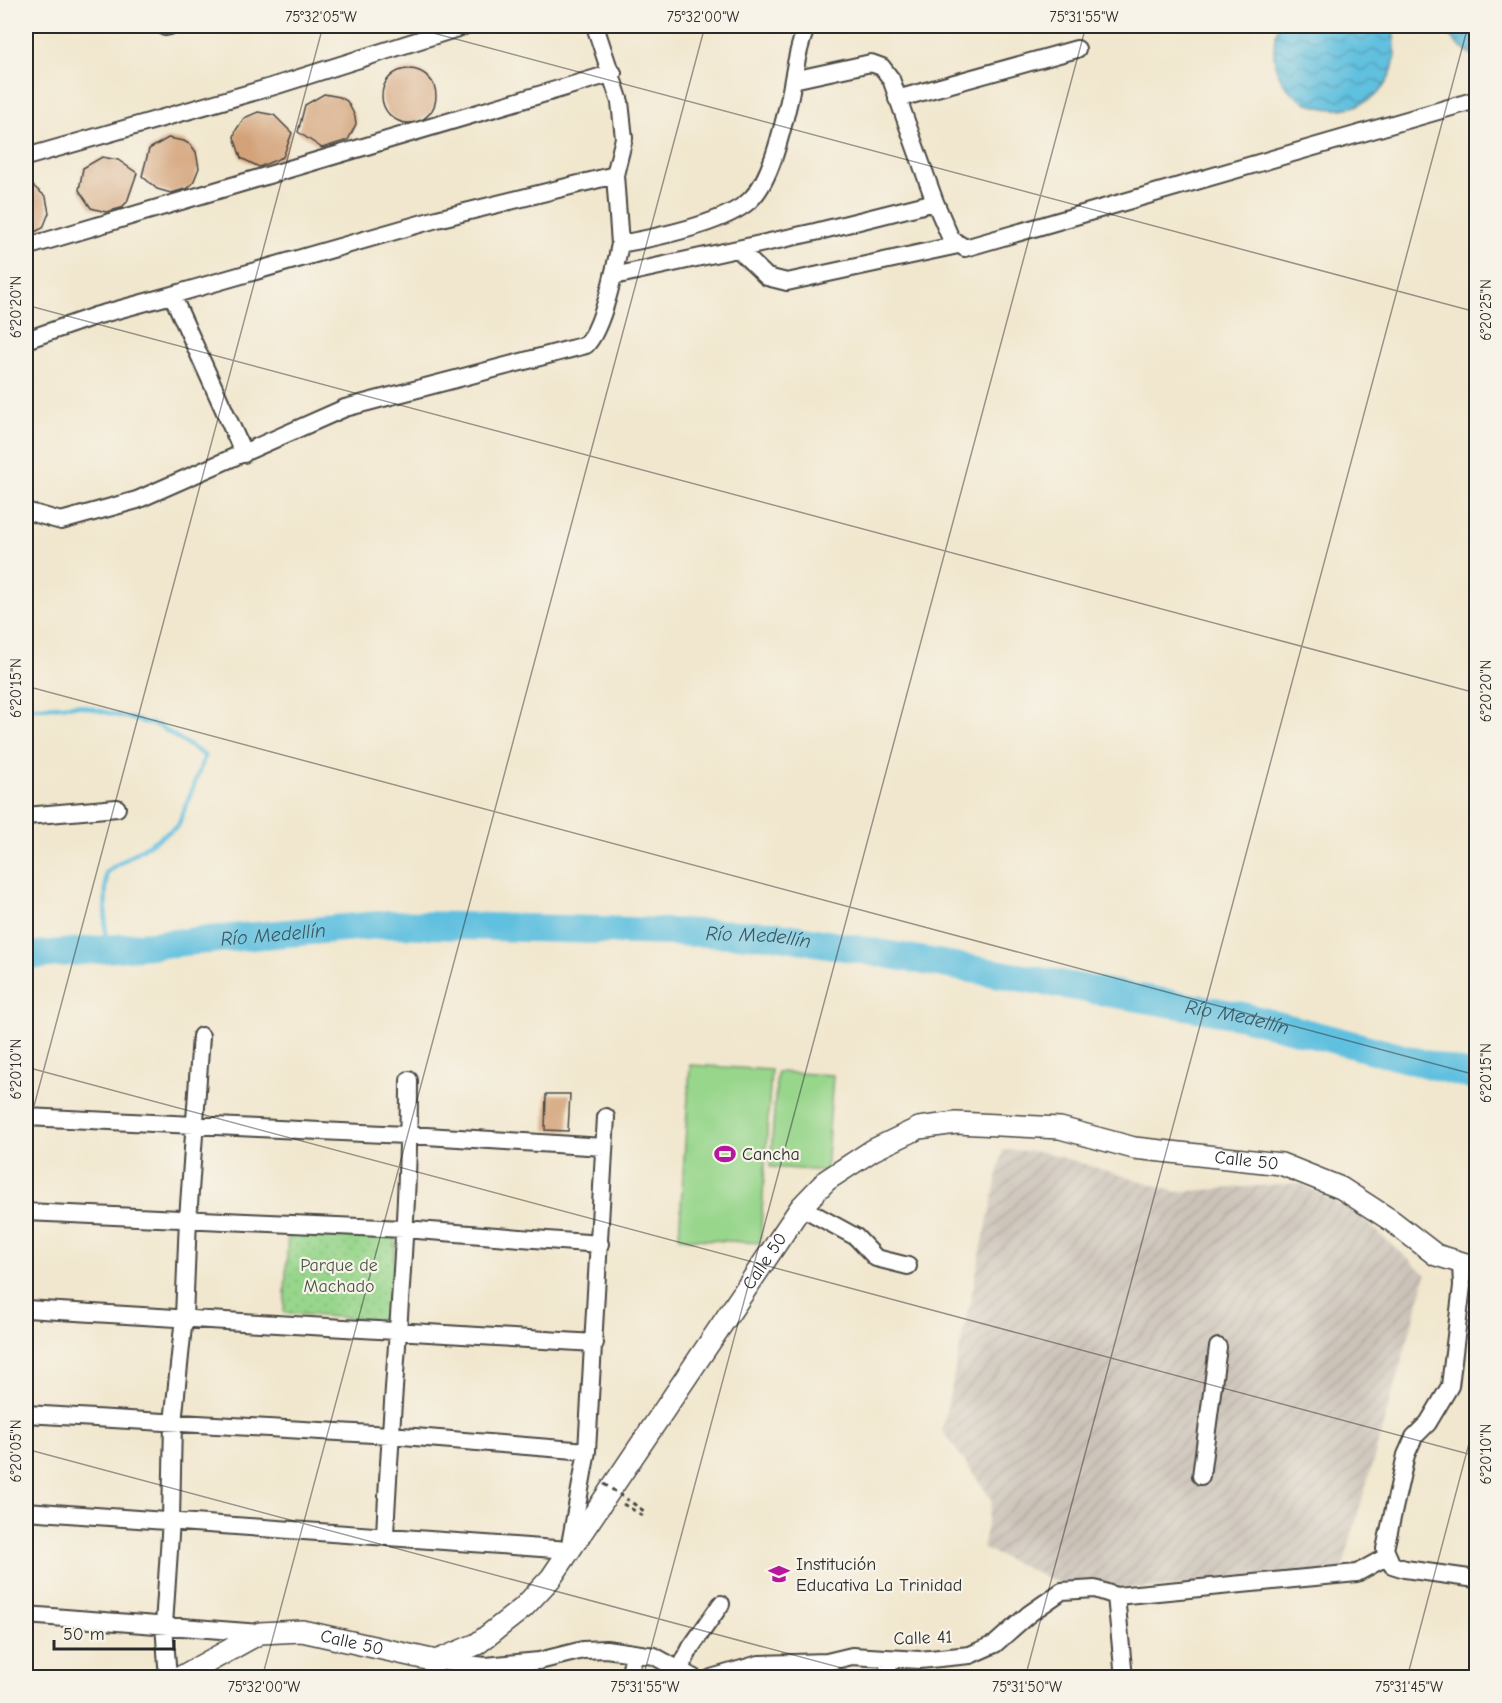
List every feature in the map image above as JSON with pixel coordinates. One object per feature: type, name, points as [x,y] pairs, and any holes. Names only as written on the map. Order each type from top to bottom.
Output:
[{"type":"main road","name":"Calle 50","points":[[179,1677],[260,1633],[302,1631],[436,1661],[477,1644],[523,1608],[550,1578],[801,1207],[827,1180],[873,1150],[919,1128],[956,1123],[1060,1128],[1134,1148],[1281,1164],[1341,1188],[1392,1221],[1436,1255],[1469,1266]]},
{"type":"street","points":[[26,157],[271,87],[464,26]]},
{"type":"street","points":[[26,511],[61,521],[137,500],[345,408],[586,345],[595,336],[614,276],[620,244],[615,175],[624,138],[620,102],[613,73],[595,26]]},
{"type":"street","points":[[620,244],[690,228],[740,209],[753,198],[768,170],[784,119],[807,28]]},
{"type":"street","points":[[897,99],[1077,49]]},
{"type":"street","points":[[793,80],[871,63],[882,67],[891,79],[935,202],[951,239],[965,248],[1476,100]]},
{"type":"street","points":[[26,247],[613,73]]},
{"type":"street","points":[[26,340],[95,316],[437,219],[615,175]]},
{"type":"street","points":[[614,276],[935,202]]},
{"type":"street","points":[[738,249],[767,277],[787,282],[958,245]]},
{"type":"street","points":[[172,295],[244,454]]},
{"type":"street","points":[[26,816],[117,808]]},
{"type":"street","points":[[168,1677],[164,1624],[171,1520],[173,1423],[184,1317],[193,1126],[201,1036]]},
{"type":"street","points":[[385,1535],[405,1229],[409,1080]]},
{"type":"street","points":[[26,1117],[409,1135],[604,1147]]},
{"type":"street","points":[[26,1511],[569,1550],[587,1451],[606,1117]]},
{"type":"street","points":[[801,1207],[856,1237],[876,1258],[908,1266]]},
{"type":"street","points":[[26,1212],[405,1229],[600,1244]]},
{"type":"street","points":[[1469,1266],[1462,1286],[1450,1386],[1428,1423],[1414,1437],[1406,1455],[1384,1549],[1386,1557],[1392,1564],[1405,1569],[1476,1579]]},
{"type":"street","points":[[26,1309],[595,1342]]},
{"type":"street","points":[[1201,1476],[1218,1347]]},
{"type":"street","points":[[26,1414],[390,1435],[587,1451]]},
{"type":"street","name":"Calle 41","points":[[711,1677],[759,1664],[827,1662],[852,1656],[887,1659],[948,1659],[983,1650],[1062,1591],[1095,1589],[1116,1596],[1357,1574],[1386,1557]]},
{"type":"street","points":[[1116,1596],[1124,1677]]},
{"type":"street","points":[[436,1661],[486,1666],[539,1661],[583,1650],[606,1649],[654,1656],[687,1674],[691,1647],[721,1604]]},
{"type":"street","points":[[26,1615],[260,1633]]},
{"type":"street","points":[[629,1677],[634,1654]]},
{"type":"street","points":[[887,1659],[890,1677]]},
{"type":"path","points":[[604,1484],[644,1511],[640,1514]]},
{"type":"shaded area","points":[[1003,1150],[1044,1152],[1177,1192],[1300,1183],[1360,1216],[1426,1275],[1339,1580],[1142,1588],[1063,1585],[982,1548],[992,1500],[942,1430]]},
{"type":"green space","name":"Cancha","points":[[690,1065],[771,1070],[760,1243],[679,1238]]},
{"type":"green space","points":[[777,1072],[833,1075],[826,1171],[770,1167]]},
{"type":"green space","name":"Parque de Machado","points":[[288,1232],[396,1237],[389,1321],[284,1313]]},
{"type":"water","points":[[1278,26],[1392,26],[1394,63],[1381,89],[1360,104],[1334,109],[1308,103],[1287,87],[1275,61]]},
{"type":"water","points":[[1444,26],[1476,26],[1476,56],[1457,44]]},
{"type":"building","points":[[404,69],[414,69],[424,73],[432,81],[436,96],[432,111],[424,119],[414,123],[404,123],[394,119],[386,111],[382,101],[382,91],[386,81],[394,73]]},
{"type":"building","points":[[324,94],[347,101],[355,116],[356,124],[348,140],[322,148],[298,132],[305,105]]},
{"type":"building","points":[[258,112],[274,115],[292,133],[283,157],[259,167],[241,158],[234,137],[244,118]]},
{"type":"building","points":[[168,138],[191,145],[196,152],[199,168],[193,183],[188,188],[171,193],[157,189],[142,176],[149,149]]},
{"type":"building","points":[[102,157],[118,160],[137,173],[127,202],[121,208],[106,212],[91,208],[79,190],[83,168]]},
{"type":"building","points":[[26,180],[46,197],[49,213],[43,228],[26,236]]},
{"type":"building","points":[[546,1094],[570,1094],[568,1131],[545,1130]]},
{"type":"waterway","points":[[26,708],[78,705],[159,726],[205,756],[178,826],[106,872],[105,948]]},
{"type":"waterway","name":"Río Medellín","points":[[26,956],[390,924],[775,935],[1243,1016],[1476,1077]]},
{"type":"place","name":"Cancha","points":[[725,1154]]},
{"type":"place","name":"Institución Educativa La Trinidad","points":[[779,1574]]}]
